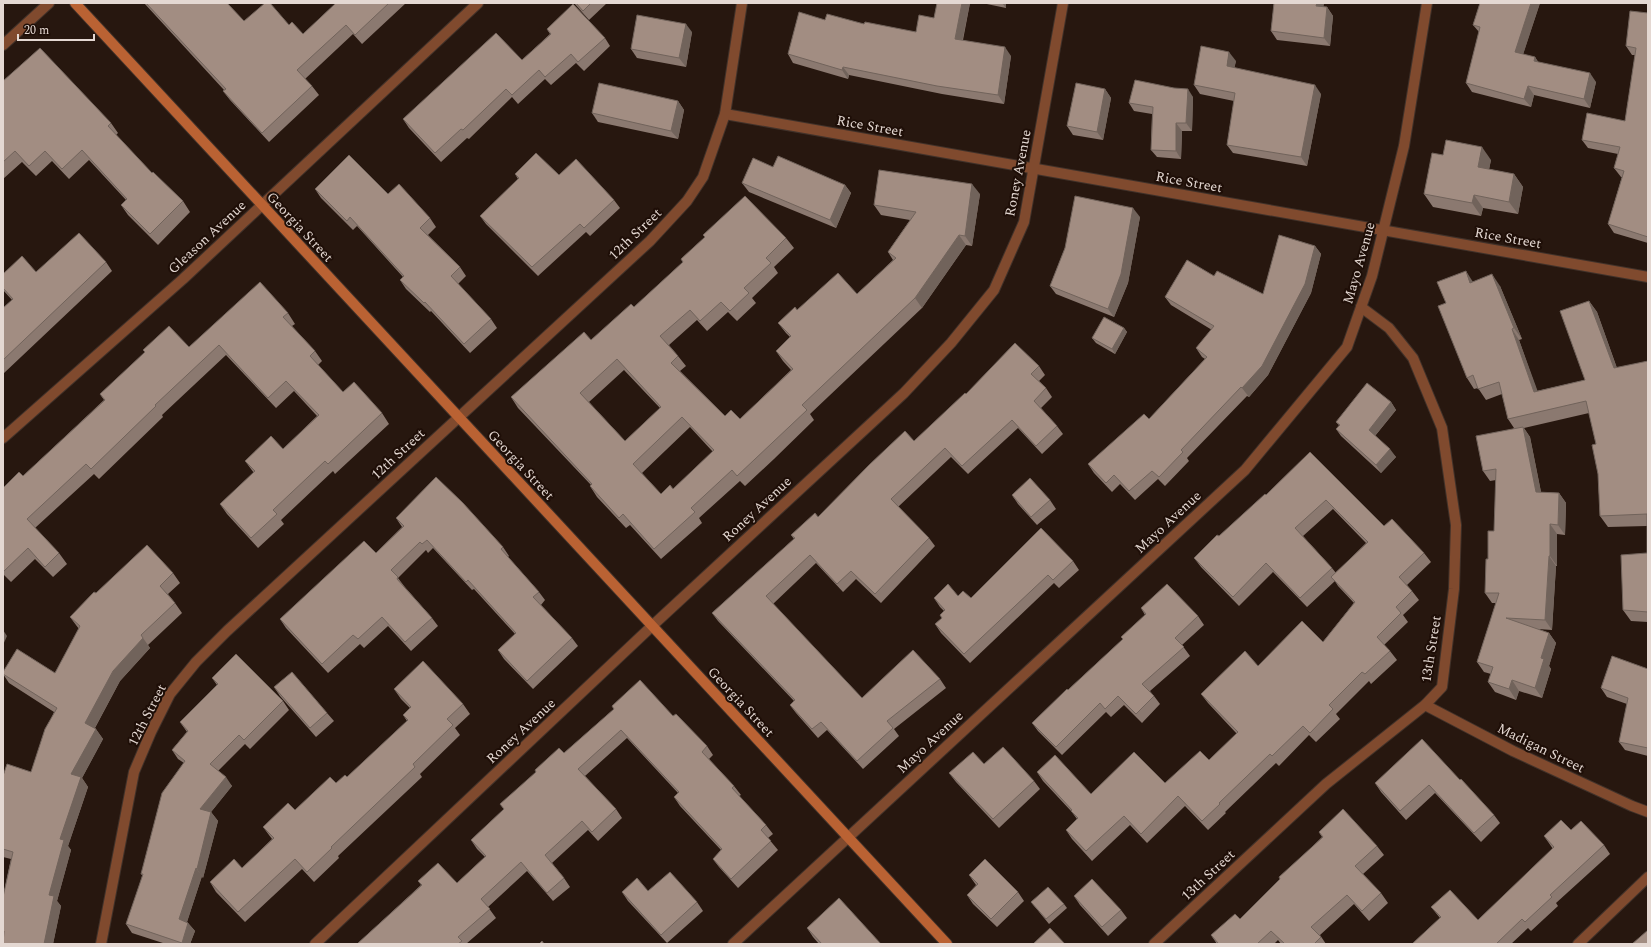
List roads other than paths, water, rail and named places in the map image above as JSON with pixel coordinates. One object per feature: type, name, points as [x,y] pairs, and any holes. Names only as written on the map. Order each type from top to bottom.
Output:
[{"type":"main road","name":"Georgia Street","points":[[75,3],[457,417],[948,944]]},
{"type":"street","points":[[3,45],[49,3]]},
{"type":"street","name":"Gleason Avenue","points":[[3,438],[183,279],[478,3]]},
{"type":"street","name":"12th Street","points":[[101,944],[134,772],[151,732],[170,694],[196,662],[227,631],[457,417],[650,241],[687,202],[702,177],[725,114],[742,3]]},
{"type":"street","name":"Roney Avenue","points":[[315,944],[652,626],[904,392],[951,343],[994,290],[1024,222],[1063,3]]},
{"type":"street","name":"Mayo Avenue","points":[[733,944],[1245,470],[1347,347],[1372,276],[1404,146],[1427,3]]},
{"type":"street","name":"Rice Street","points":[[725,114],[1648,277]]},
{"type":"street","name":"13th Street","points":[[1154,944],[1326,784],[1425,705],[1442,687],[1454,589],[1456,525],[1442,428],[1413,358],[1389,328],[1362,307]]},
{"type":"street","name":"Madigan Street","points":[[1425,705],[1513,751],[1648,812]]},
{"type":"street","points":[[1578,944],[1648,876]]}]
